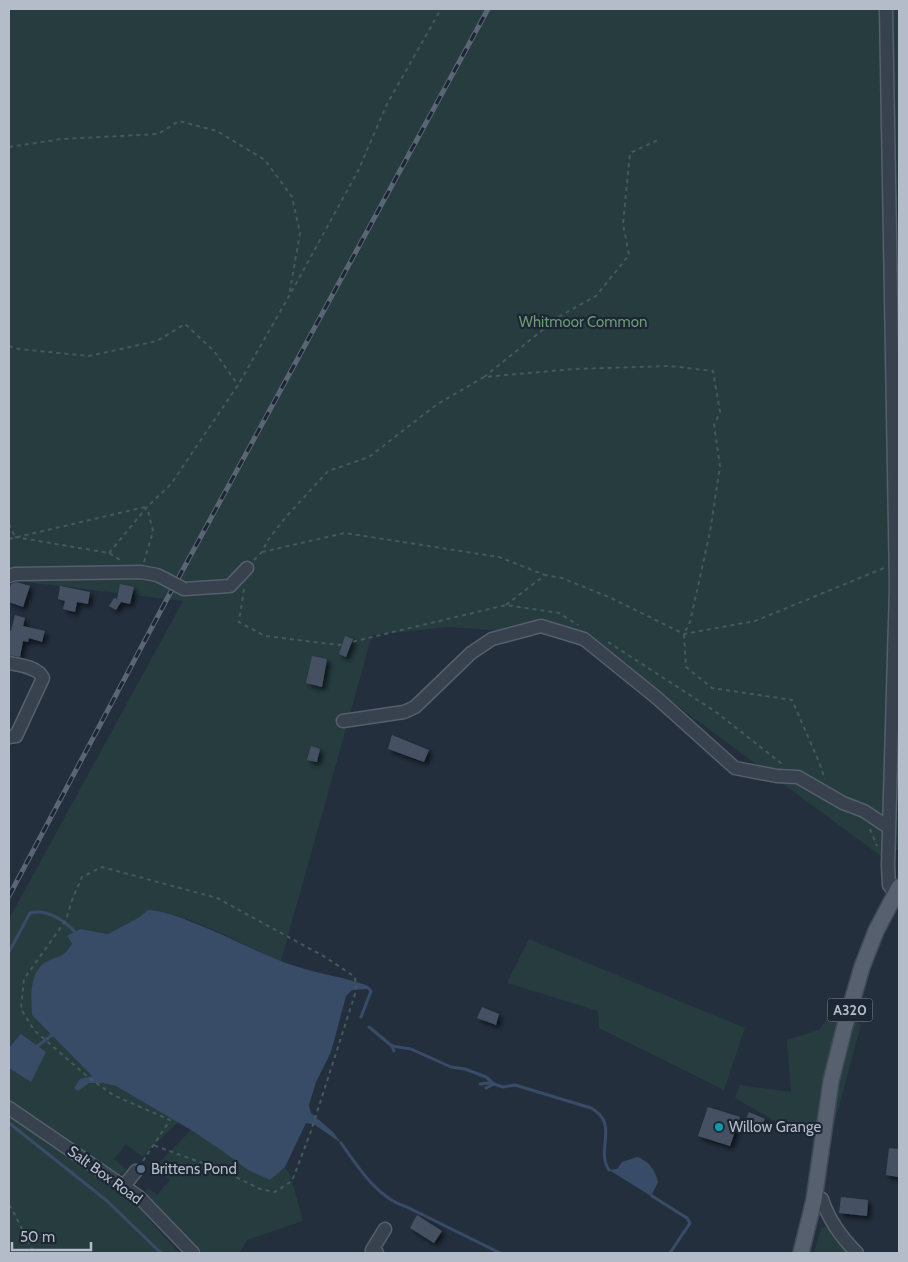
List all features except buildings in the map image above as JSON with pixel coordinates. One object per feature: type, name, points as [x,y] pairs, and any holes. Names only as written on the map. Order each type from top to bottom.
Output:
[{"type":"main road","name":"A320","points":[[801,1253],[814,1200],[831,1081],[844,1029],[862,968],[876,931],[897,890]]},
{"type":"main road","name":"A320","points":[[809,1253],[822,1199],[824,1178],[823,1141]]},
{"type":"street","points":[[886,9],[896,586],[888,876],[890,885],[897,890]]},
{"type":"street","points":[[9,576],[15,574],[141,572],[157,575],[184,589],[230,586],[247,568]]},
{"type":"street","points":[[343,721],[404,712],[415,708],[471,653],[492,639],[541,626],[584,639],[656,698],[735,768],[777,776],[798,777],[843,803],[864,811],[888,827]]},
{"type":"street","points":[[9,663],[37,670],[43,678],[22,726],[16,736],[9,737]]},
{"type":"street","name":"Salt Box Road","points":[[9,1108],[139,1197],[193,1253]]},
{"type":"street","points":[[124,1186],[136,1171]]},
{"type":"street","points":[[822,1199],[828,1216],[838,1232],[857,1253]]},
{"type":"street","points":[[373,1252],[385,1229]]},
{"type":"path","points":[[109,553],[147,507],[171,484],[238,385],[358,171],[387,104],[442,9]]},
{"type":"path","points":[[9,147],[62,139],[158,134],[179,121],[217,131],[265,160],[292,197],[300,233],[288,298]]},
{"type":"path","points":[[584,628],[559,613],[506,605],[339,645],[264,636],[239,622],[247,568],[262,552],[268,540],[285,518],[328,471],[369,457],[436,405],[484,377],[560,316],[596,296],[629,255],[624,224],[630,153],[660,139]]},
{"type":"path","points":[[9,346],[89,356],[157,341],[185,324],[214,351],[238,385]]},
{"type":"path","points":[[484,377],[574,369],[670,366],[713,371],[720,412],[714,425],[720,466],[710,532],[690,622],[684,634],[686,667],[712,688],[792,700],[819,762],[831,796]]},
{"type":"path","points":[[9,539],[147,507]]},
{"type":"path","points":[[15,537],[109,553],[141,572],[153,531],[147,507]]},
{"type":"path","points":[[9,524],[15,537]]},
{"type":"path","points":[[262,552],[345,533],[499,557],[545,575],[562,578],[609,597],[684,634],[755,621],[895,564]]},
{"type":"path","points":[[506,605],[545,575]]},
{"type":"path","points":[[601,638],[716,712],[798,777]]},
{"type":"path","points":[[870,829],[878,848]]},
{"type":"path","points":[[136,1171],[153,1145],[170,1120],[113,1095],[88,1077],[34,1030],[21,1009],[24,979],[66,920],[82,877],[102,867],[217,898],[325,956],[355,977],[356,992],[311,1131],[292,1181],[275,1192],[260,1189],[218,1169],[153,1145]]},
{"type":"path","points":[[9,1205],[34,1253]]},
{"type":"green space","name":"Whitmoor Common","points":[[9,9],[899,9],[899,848],[892,852],[889,862],[584,637],[449,627],[372,635],[281,961],[198,923],[164,912],[148,910],[138,918],[108,934],[80,929],[67,937],[72,944],[64,954],[44,963],[32,1015],[93,1077],[102,1083],[116,1086],[178,1122],[142,1157],[126,1144],[114,1159],[127,1170],[119,1176],[9,1103],[9,919],[183,601],[9,580]]},
{"type":"green space","points":[[529,939],[745,1028],[724,1090],[599,1028],[598,1011],[507,983]]},
{"type":"green space","points":[[833,1010],[861,1025],[833,1128],[775,1121],[735,1098],[740,1085],[791,1092],[787,1040],[819,1030]]},
{"type":"green space","points":[[9,1115],[136,1205],[179,1253],[9,1253]]},
{"type":"green space","points":[[191,1130],[248,1170],[270,1180],[285,1167],[291,1177],[303,1221],[247,1240],[239,1253],[200,1253],[142,1195],[148,1188],[157,1195],[170,1180],[155,1167]]},
{"type":"green space","points":[[826,1226],[850,1253],[814,1253],[821,1228]]},
{"type":"water","name":"Brittens Pond","points":[[148,910],[174,915],[295,966],[366,985],[368,989],[352,990],[346,996],[331,1052],[316,1082],[309,1105],[311,1113],[333,1132],[341,1143],[315,1125],[306,1123],[285,1167],[270,1180],[248,1170],[191,1130],[116,1086],[89,1083],[78,1091],[74,1088],[80,1079],[92,1076],[32,1015],[32,986],[36,972],[40,966],[69,949],[72,944],[67,936],[80,929],[108,934],[138,918]]},
{"type":"water","points":[[21,1034],[46,1052],[31,1082],[9,1068],[9,1048]]},
{"type":"water","points":[[637,1157],[648,1163],[657,1178],[658,1182],[651,1196],[609,1170],[617,1169],[622,1162]]},
{"type":"waterway","points":[[9,952],[30,913],[43,912],[49,914],[67,924],[76,933]]},
{"type":"waterway","points":[[361,1017],[371,991],[367,987]]},
{"type":"waterway","points":[[369,1027],[392,1046],[394,1051]]},
{"type":"waterway","points":[[36,1047],[55,1033]]},
{"type":"waterway","points":[[392,1046],[411,1049],[451,1067],[465,1069],[486,1077],[494,1084],[503,1087],[515,1085],[591,1108],[600,1114],[604,1121],[606,1129],[604,1154],[609,1170]]},
{"type":"waterway","points":[[480,1084],[493,1084]]},
{"type":"waterway","points":[[486,1088],[494,1084]]},
{"type":"waterway","points":[[9,1123],[106,1200],[161,1253]]},
{"type":"waterway","points":[[341,1143],[369,1181],[387,1197],[500,1253]]},
{"type":"waterway","points":[[652,1196],[687,1218],[690,1223],[670,1253]]},
{"type":"railway","points":[[9,896],[168,597],[488,9]]},
{"type":"place","name":"Willow Grange","points":[[719,1127]]},
{"type":"place","name":"Brittens Pond","points":[[141,1169]]}]
